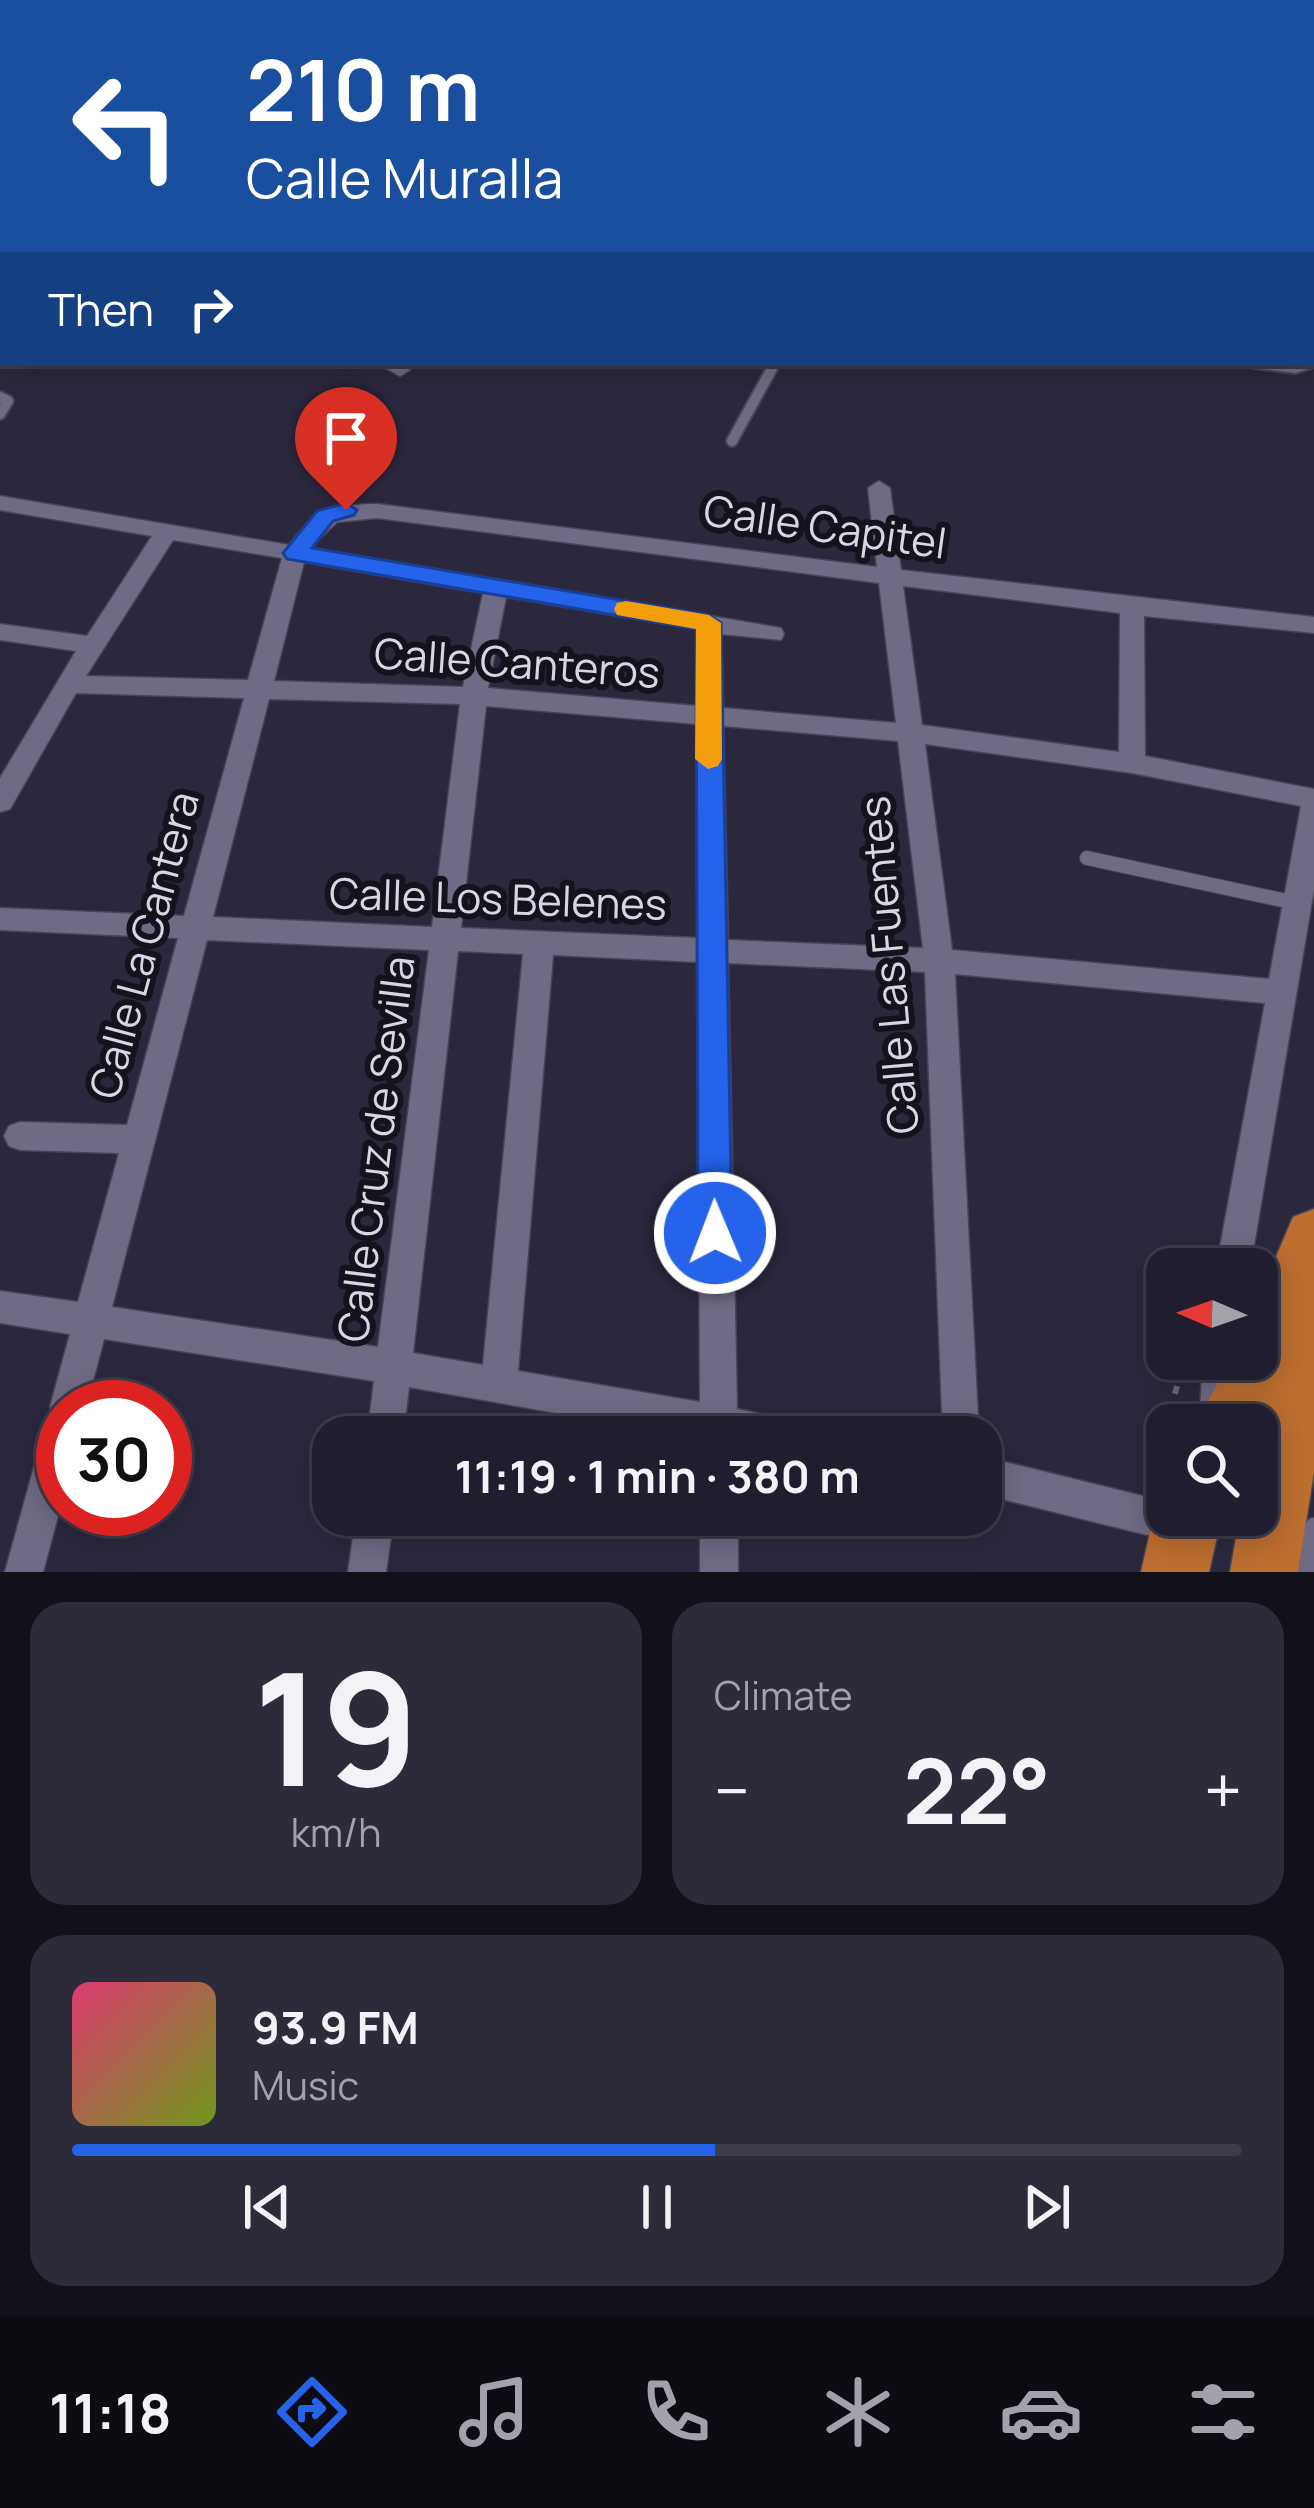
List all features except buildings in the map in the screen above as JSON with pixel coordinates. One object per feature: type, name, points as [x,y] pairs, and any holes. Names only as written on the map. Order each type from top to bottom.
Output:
[{"type":"highway","points":[[1240,1404],[1262,1366],[1314,1236]]},
{"type":"highway","points":[[1264,1572],[1314,1275]]},
{"type":"street","name":"Calle Las Fuentes","points":[[879,488],[939,961],[960,1416]]},
{"type":"street","points":[[0,502],[772,634]]},
{"type":"street","name":"Calle Capitel","points":[[325,516],[346,510],[377,511],[1132,609],[1314,625]]},
{"type":"street","name":"Calle La Cantera","points":[[75,1380],[295,553],[325,516]]},
{"type":"street","points":[[3,790],[166,531]]},
{"type":"street","name":"Calle Cruz de Sevilla","points":[[388,1416],[474,696],[496,587]]},
{"type":"street","points":[[1132,609],[1132,763]]},
{"type":"street","points":[[709,623],[709,951],[719,1416]]},
{"type":"street","points":[[0,632],[92,644]]},
{"type":"street","name":"Calle Canteros","points":[[68,684],[474,696],[909,733],[1132,763],[1314,804]]},
{"type":"street","points":[[1236,1248],[1314,804]]},
{"type":"street","name":"Calle Los Belenes","points":[[0,919],[939,961],[1279,992]]},
{"type":"street","points":[[499,1387],[539,943]]},
{"type":"street","points":[[20,1136],[140,1140]]},
{"type":"street","points":[[0,1307],[394,1367],[647,1416]]},
{"type":"street","points":[[1002,1481],[1146,1523]]},
{"type":"street","points":[[24,1572],[36,1527]]},
{"type":"street","points":[[367,1572],[372,1536]]},
{"type":"street","points":[[719,1536],[719,1572]]},
{"type":"lane","points":[[732,441],[773,366]]},
{"type":"lane","points":[[0,397],[8,401],[0,414]]},
{"type":"lane","points":[[1087,857],[1296,902]]},
{"type":"lane","points":[[1307,1572],[1314,1528]]},
{"type":"slow traffic","points":[[626,609],[709,623],[708,759]]},
{"type":"route","points":[[346,510],[325,516],[295,553],[709,623],[715,1233]]}]
